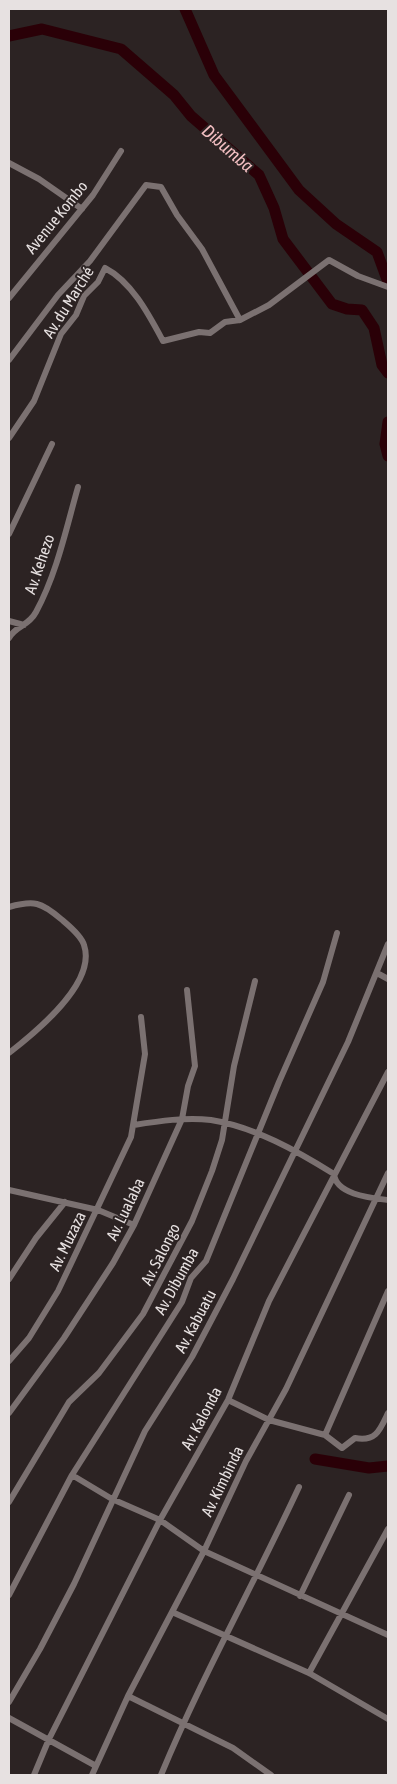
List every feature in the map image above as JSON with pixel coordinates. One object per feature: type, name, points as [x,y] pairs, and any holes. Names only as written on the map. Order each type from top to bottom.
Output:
[{"type":"street","name":"Avenue Kombo","points":[[9,298],[82,208],[121,151]]},
{"type":"street","points":[[9,163],[39,179],[82,208]]},
{"type":"street","points":[[9,360],[58,296],[90,261],[146,185],[154,184],[161,186],[166,193],[177,215],[202,249],[240,320],[269,305],[329,260],[333,260],[358,276],[386,286]]},
{"type":"street","name":"Av. du Marché","points":[[9,438],[34,401],[61,334],[76,315],[84,296],[98,282],[105,268],[113,272],[137,298],[163,341],[199,332],[210,333],[225,322],[240,320]]},
{"type":"street","points":[[9,534],[52,444]]},
{"type":"street","name":"Av. Kehezo","points":[[9,638],[15,629],[30,623],[36,613],[53,575],[78,486]]},
{"type":"street","points":[[9,621],[25,626]]},
{"type":"street","points":[[9,907],[25,902],[35,902],[53,912],[84,944],[85,964],[83,975],[60,1007],[9,1053]]},
{"type":"street","name":"Av. Dibumba","points":[[9,1595],[72,1475],[182,1302],[191,1278],[206,1261],[323,982],[337,933]]},
{"type":"street","name":"Av. Kabuatu","points":[[9,1702],[40,1649],[74,1584],[112,1499],[146,1431],[192,1357],[233,1279],[348,1042],[388,944]]},
{"type":"street","points":[[377,974],[388,979]]},
{"type":"street","name":"Av. Salongo","points":[[9,1502],[69,1402],[116,1353],[143,1314],[165,1277],[192,1221],[212,1171],[224,1123],[234,1066],[255,981]]},
{"type":"street","name":"Av. Lualaba","points":[[9,1413],[64,1338],[134,1225],[182,1120],[188,1086],[195,1066],[187,990]]},
{"type":"street","name":"Av. Muzaza","points":[[9,1362],[29,1338],[58,1291],[79,1243],[98,1210],[134,1125],[145,1054],[141,1017]]},
{"type":"street","name":"Av. Kalonda","points":[[34,1775],[49,1740],[160,1520],[228,1400],[269,1301],[388,1072]]},
{"type":"street","points":[[134,1125],[182,1120],[224,1123],[258,1134],[295,1152],[334,1174],[334,1178],[345,1188],[356,1194],[388,1200]]},
{"type":"street","name":"Av. Kimbinda","points":[[92,1775],[128,1696],[204,1551],[246,1461],[270,1420],[388,1173]]},
{"type":"street","points":[[9,1190],[98,1210],[134,1225]]},
{"type":"street","points":[[9,1279],[36,1238],[65,1202]]},
{"type":"street","points":[[324,1434],[388,1292]]},
{"type":"street","points":[[228,1400],[270,1420],[324,1434],[342,1448],[355,1438],[366,1440],[379,1433],[388,1413]]},
{"type":"street","points":[[72,1475],[112,1499],[160,1520],[204,1551],[388,1635]]},
{"type":"street","points":[[161,1775],[224,1635],[258,1575],[299,1487]]},
{"type":"street","points":[[300,1596],[349,1495]]},
{"type":"street","points":[[309,1673],[388,1529]]},
{"type":"street","points":[[172,1612],[309,1673],[388,1719]]},
{"type":"street","points":[[128,1696],[233,1748],[271,1775]]},
{"type":"street","points":[[9,1718],[96,1766]]},
{"type":"waterway","points":[[185,9],[214,75],[299,190],[336,224],[377,252],[388,282]]},
{"type":"waterway","name":"Dibumba","points":[[9,36],[42,29],[121,49],[174,95],[191,116],[259,175],[274,208],[283,239],[332,304],[347,309],[362,310],[374,328],[382,365],[388,373]]},
{"type":"waterway","name":"Dibumba","points":[[388,422],[385,444],[388,456]]},
{"type":"waterway","points":[[315,1459],[369,1468],[388,1466]]}]
